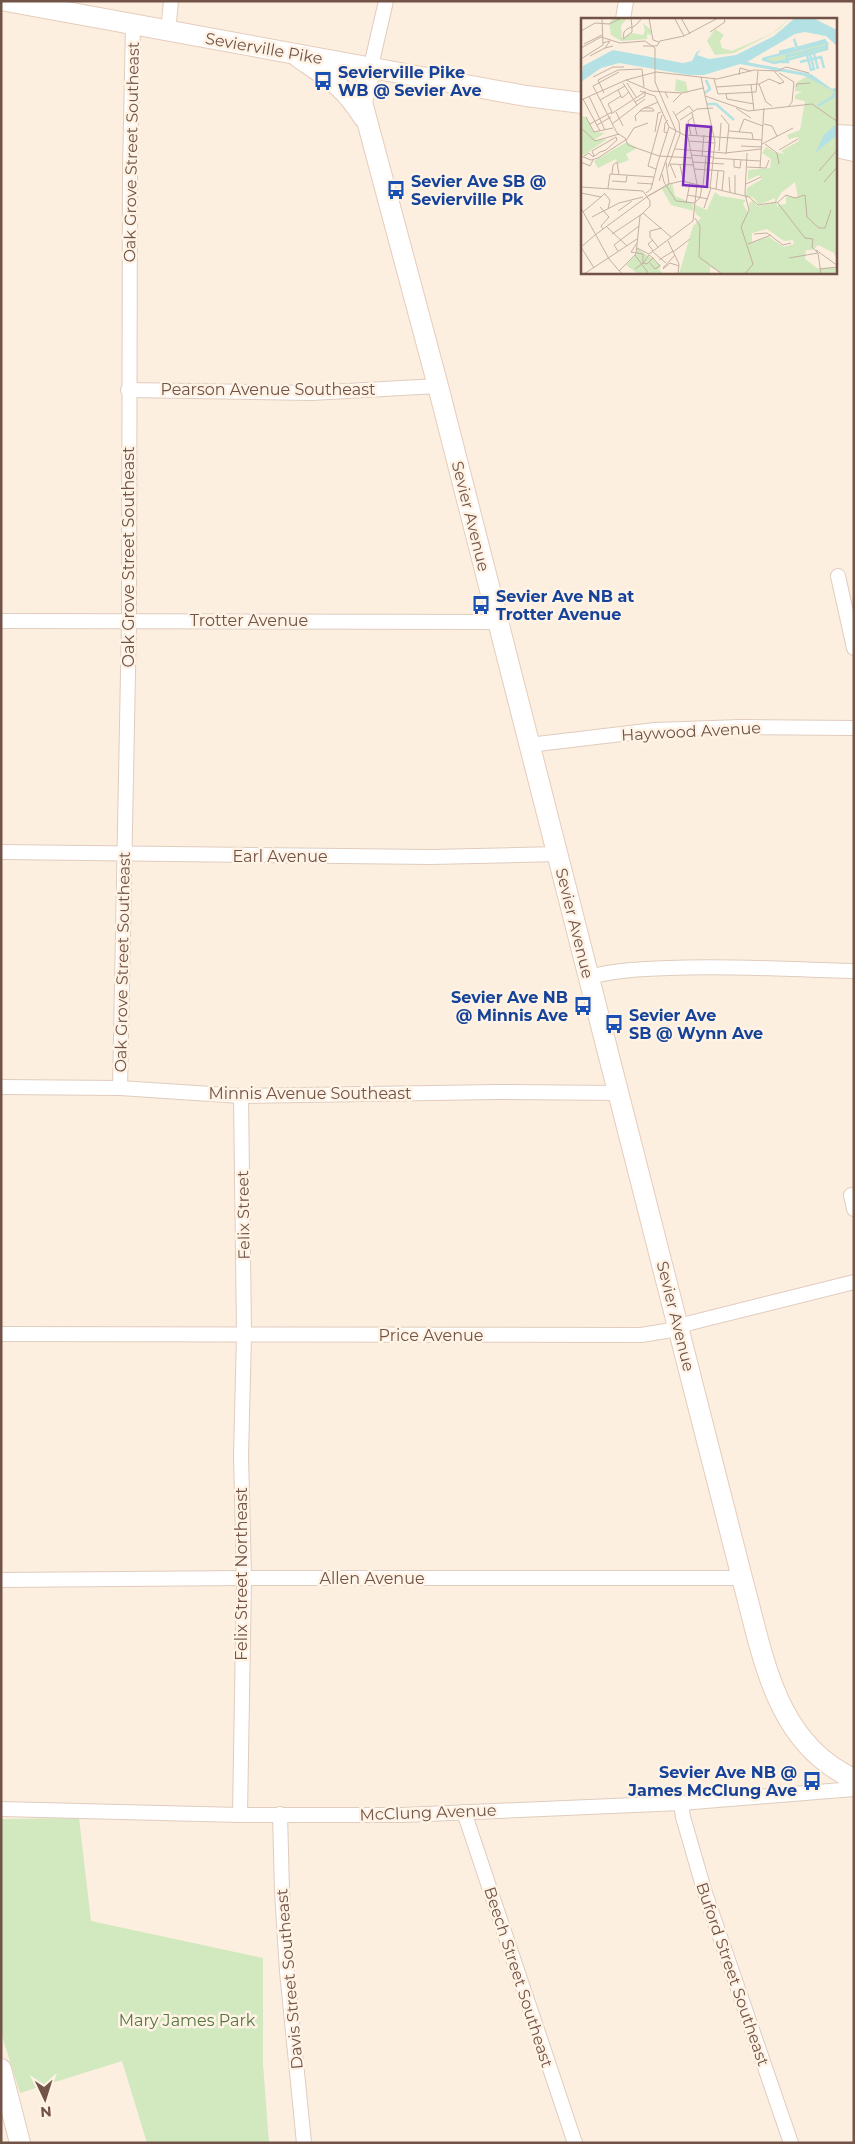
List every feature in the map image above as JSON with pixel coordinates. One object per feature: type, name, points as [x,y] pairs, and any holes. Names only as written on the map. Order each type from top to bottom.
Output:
[{"type":"street","name":"Sevierville Pike","points":[[6,1],[168,32],[371,66],[526,96],[581,103]]},
{"type":"street","points":[[168,32],[171,1]]},
{"type":"street","points":[[371,66],[386,1]]},
{"type":"street","points":[[623,18],[626,1]]},
{"type":"street","name":"Oak Grove Street Southeast","points":[[120,1088],[129,621],[128,390],[133,25]]},
{"type":"street","points":[[293,53],[337,83],[353,101],[367,122]]},
{"type":"street","name":"Sevier Avenue","points":[[371,66],[362,102],[438,386],[742,1578],[772,1683],[785,1715],[810,1750],[828,1766],[854,1779]]},
{"type":"street","points":[[838,135],[854,136]]},
{"type":"street","points":[[838,148],[854,151]]},
{"type":"street","name":"Pearson Avenue Southeast","points":[[128,390],[311,393],[438,386]]},
{"type":"street","points":[[838,576],[854,648]]},
{"type":"street","name":"Trotter Avenue","points":[[1,621],[497,622]]},
{"type":"street","name":"Haywood Avenue","points":[[529,745],[655,730],[854,728]]},
{"type":"street","name":"Earl Avenue","points":[[1,852],[431,856],[558,854]]},
{"type":"street","points":[[589,977],[609,972],[641,969],[715,966],[854,971]]},
{"type":"street","name":"Minnis Avenue Southeast","points":[[1,1087],[120,1088],[241,1096],[496,1092],[618,1093]]},
{"type":"street","name":"Felix Street","points":[[241,1096],[244,1334]]},
{"type":"street","name":"Price Avenue","points":[[1,1334],[641,1334],[666,1332],[745,1308],[854,1282]]},
{"type":"street","name":"Felix Street Northeast","points":[[240,1815],[244,1578],[241,1456],[244,1334]]},
{"type":"street","name":"Allen Avenue","points":[[1,1580],[742,1578]]},
{"type":"street","name":"McClung Avenue","points":[[1,1809],[240,1815],[403,1815],[681,1803],[854,1789]]},
{"type":"street","name":"Buford Street Southeast","points":[[681,1803],[683,1817],[705,1893],[791,2143]]},
{"type":"street","name":"Beech Street Southeast","points":[[464,1812],[575,2143]]},
{"type":"street","name":"Davis Street Southeast","points":[[280,1814],[287,1971],[304,2143]]},
{"type":"street","points":[[1,2069],[20,2143]]},
{"type":"green space","name":"Mary James Park","points":[[79,1818],[91,1921],[263,1958],[263,2064],[269,2143],[147,2143],[122,2061],[20,2093],[1,2033],[1,1819]]},
{"type":"place","name":"Sevierville Pike WB @ Sevier Ave","points":[[323,81]]},
{"type":"place","name":"Sevier Ave SB @ Sevierville Pk","points":[[396,190]]},
{"type":"place","name":"Sevier Ave NB at Trotter Avenue","points":[[481,605]]},
{"type":"place","name":"Sevier Ave NB @ Minnis Ave","points":[[583,1006]]},
{"type":"place","name":"Sevier Ave SB @ Wynn Ave","points":[[614,1024]]},
{"type":"place","name":"Sevier Ave NB @ James McClung Ave","points":[[812,1781]]}]
